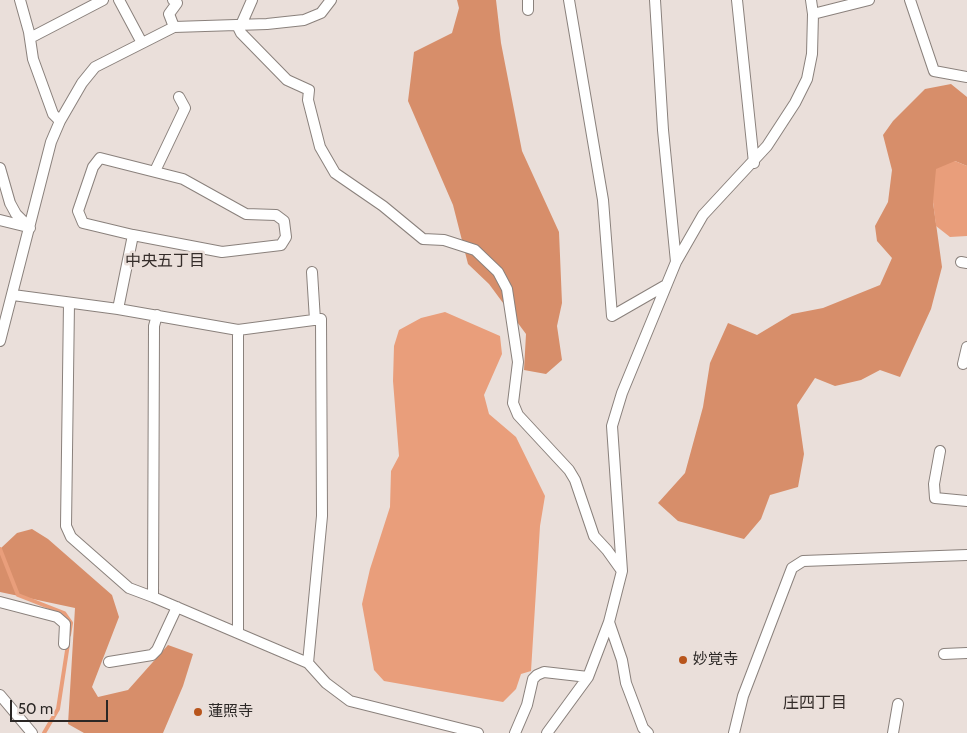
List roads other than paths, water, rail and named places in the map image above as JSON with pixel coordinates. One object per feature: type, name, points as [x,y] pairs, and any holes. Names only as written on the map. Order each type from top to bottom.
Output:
[{"type":"street","points":[[20,0],[30,38],[32,59],[53,114],[60,121]]},
{"type":"street","points":[[30,38],[103,0]]},
{"type":"street","points":[[119,0],[142,43]]},
{"type":"street","points":[[173,0],[176,3],[169,14],[174,27]]},
{"type":"street","points":[[252,0],[239,25],[241,33],[287,80],[309,90],[308,100],[320,147],[335,173],[383,206],[423,239],[444,240],[475,250],[498,272],[506,289],[518,362],[513,404],[518,415],[569,470],[594,536],[622,571]]},
{"type":"street","points":[[0,341],[52,142],[60,121],[82,83],[95,67],[174,27],[304,20],[321,13],[331,0]]},
{"type":"street","points":[[568,0],[603,200],[612,316],[666,285]]},
{"type":"street","points":[[655,0],[663,130],[676,262]]},
{"type":"street","points":[[737,0],[754,163]]},
{"type":"street","points":[[546,733],[588,677],[609,622],[622,571],[612,426],[622,393],[676,262],[703,215],[718,196],[754,163],[783,123],[807,79],[812,54],[813,14],[811,0]]},
{"type":"street","points":[[813,14],[869,0]]},
{"type":"street","points":[[910,0],[934,71],[967,77]]},
{"type":"street","points":[[155,171],[184,108],[179,97]]},
{"type":"street","points":[[100,158],[183,179],[246,214],[276,215],[284,221],[286,237],[281,245],[222,252],[133,235],[84,223],[78,211],[93,167],[100,158]]},
{"type":"street","points":[[0,168],[10,203],[16,214],[30,228]]},
{"type":"street","points":[[0,220],[30,228]]},
{"type":"street","points":[[118,309],[133,235]]},
{"type":"street","points":[[312,272],[315,320]]},
{"type":"street","points":[[12,295],[118,309],[238,330],[321,319],[322,516],[308,664]]},
{"type":"street","points":[[69,303],[66,526],[71,537],[129,588],[308,664],[326,683],[350,701],[478,733]]},
{"type":"street","points":[[153,597],[154,326],[157,316]]},
{"type":"street","points":[[238,330],[238,633]]},
{"type":"street","points":[[963,364],[967,347]]},
{"type":"street","points":[[940,451],[934,484],[935,498],[967,501]]},
{"type":"street","points":[[734,733],[743,696],[792,568],[803,561],[967,555]]},
{"type":"street","points":[[0,602],[57,617],[65,624],[64,644]]},
{"type":"street","points":[[109,662],[152,655],[157,650],[176,607]]},
{"type":"street","points":[[609,622],[622,660],[626,683],[643,728],[648,733]]},
{"type":"street","points":[[944,654],[967,653]]},
{"type":"street","points":[[515,733],[527,705],[533,679],[537,675],[544,672],[588,677]]},
{"type":"street","points":[[0,695],[32,733]]},
{"type":"street","points":[[893,733],[898,704]]},
{"type":"waterway","points":[[0,549],[18,595],[64,613],[71,623],[69,635]]},
{"type":"waterway","points":[[44,733],[58,709],[68,644]]},
{"type":"place","name":"妙覚寺","points":[[683,660]]},
{"type":"place","name":"蓮照寺","points":[[198,712]]},
{"type":"district","name":"中央五丁目","points":[[165,261]]},
{"type":"district","name":"庄四丁目","points":[[815,703]]}]
